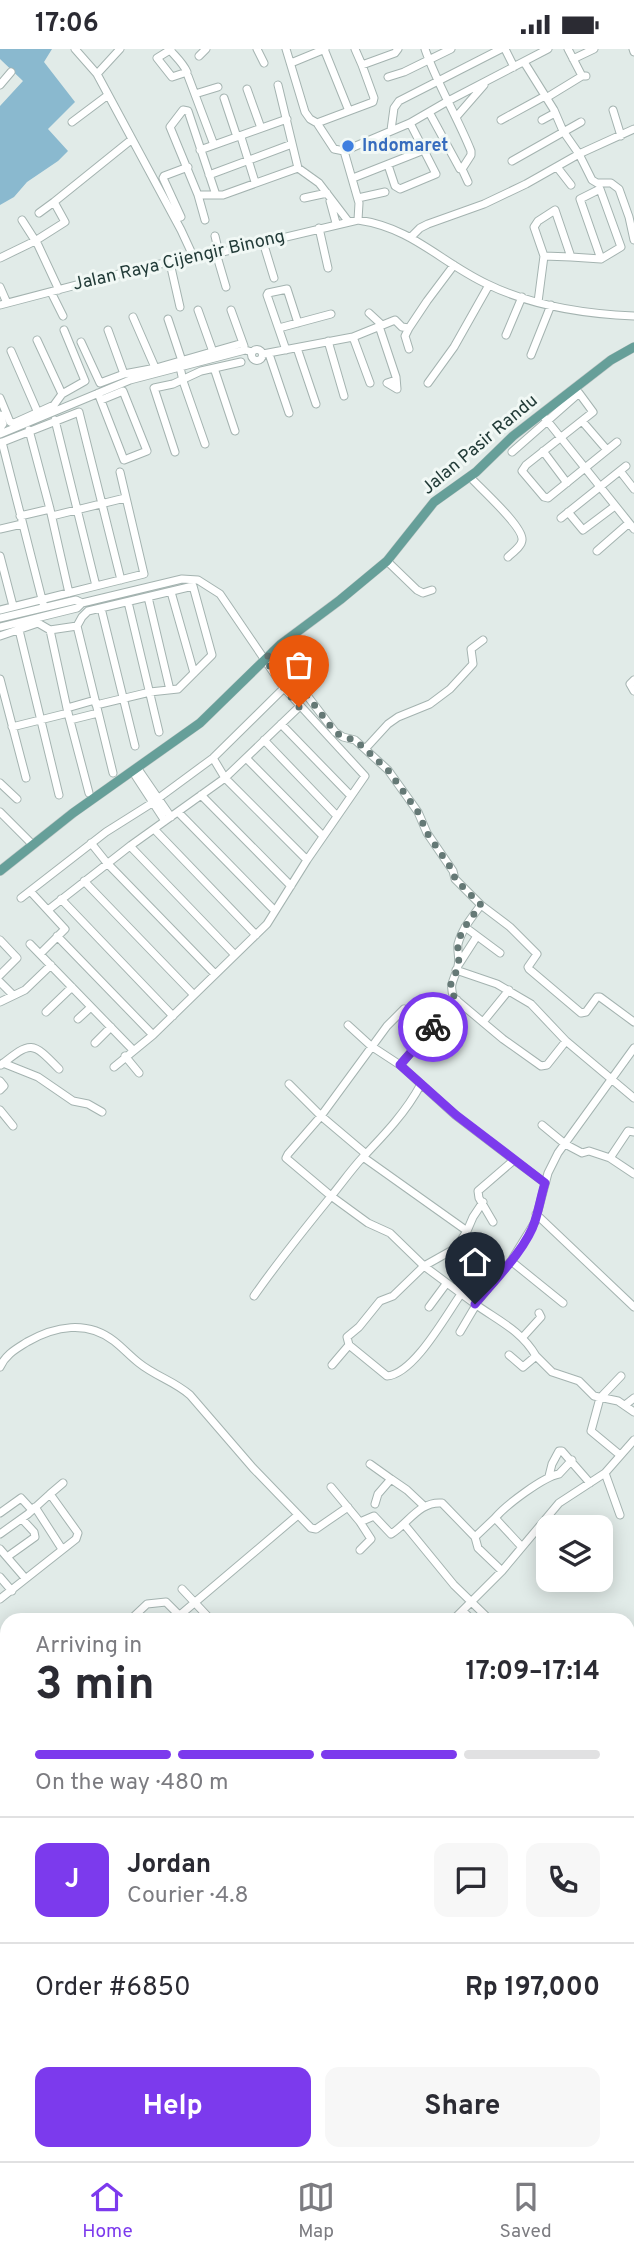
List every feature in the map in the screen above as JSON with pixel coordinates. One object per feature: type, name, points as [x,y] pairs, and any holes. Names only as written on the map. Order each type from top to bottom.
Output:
[{"type":"main road","name":"Jalan Pasir Randu","points":[[0,871],[73,813],[200,723],[273,651],[387,561],[434,502],[470,477],[513,436],[545,417],[611,360],[634,347]]},
{"type":"street","points":[[75,49],[97,74],[194,258]]},
{"type":"street","points":[[97,74],[120,49]]},
{"type":"street","points":[[199,56],[206,49]]},
{"type":"street","points":[[257,49],[264,64]]},
{"type":"street","points":[[286,49],[305,112],[317,123],[334,149],[344,151],[410,123],[548,49]]},
{"type":"street","points":[[291,63],[325,49],[349,111]]},
{"type":"street","points":[[317,123],[374,100],[355,49]]},
{"type":"street","points":[[362,65],[395,53],[398,49]]},
{"type":"street","points":[[425,49],[457,116],[471,153],[462,169]]},
{"type":"street","points":[[388,77],[451,49]]},
{"type":"street","points":[[391,130],[394,108],[399,101],[503,49],[514,67]]},
{"type":"street","points":[[501,120],[584,76],[568,49]]},
{"type":"street","points":[[573,59],[594,49]]},
{"type":"street","points":[[524,62],[594,182],[611,183],[619,189],[634,240]]},
{"type":"street","points":[[0,85],[11,72]]},
{"type":"street","points":[[188,76],[214,145]]},
{"type":"street","points":[[457,116],[487,82]]},
{"type":"street","points":[[278,86],[298,168],[319,183],[348,221]]},
{"type":"street","points":[[195,94],[218,87]]},
{"type":"street","points":[[247,89],[261,128]]},
{"type":"street","points":[[72,122],[108,96]]},
{"type":"street","points":[[224,98],[255,182]]},
{"type":"street","points":[[205,220],[188,167],[170,125],[183,110],[187,111],[216,195]]},
{"type":"street","points":[[613,110],[621,136]]},
{"type":"street","points":[[429,112],[468,182]]},
{"type":"street","points":[[542,120],[555,113]]},
{"type":"street","points":[[200,150],[287,119]]},
{"type":"street","points":[[512,160],[582,122]]},
{"type":"street","points":[[388,165],[395,186],[400,189],[436,174],[410,123]]},
{"type":"street","points":[[411,237],[428,224],[484,204],[579,154],[634,129]]},
{"type":"street","points":[[39,213],[131,140]]},
{"type":"street","points":[[209,174],[292,144]]},
{"type":"street","points":[[353,178],[424,150]]},
{"type":"street","points":[[344,151],[358,200],[368,221]]},
{"type":"street","points":[[181,217],[163,178],[188,167]]},
{"type":"street","points":[[557,167],[571,185]]},
{"type":"street","points":[[198,195],[230,192],[298,168]]},
{"type":"street","points":[[544,256],[601,259],[621,247],[600,189],[580,199],[601,259]]},
{"type":"street","points":[[358,200],[385,192]]},
{"type":"street","points":[[304,198],[328,195]]},
{"type":"street","points":[[328,195],[336,223]]},
{"type":"street","points":[[358,200],[358,220]]},
{"type":"street","points":[[0,258],[65,222],[54,202]]},
{"type":"street","points":[[538,302],[544,256],[534,227],[538,221],[555,210],[571,257]]},
{"type":"street","points":[[22,220],[35,241],[63,316]]},
{"type":"street","name":"Jalan Raya Cijengir Binong","points":[[4,304],[336,223],[358,220],[368,221],[411,237],[489,285],[522,297],[582,312],[634,316]]},
{"type":"street","points":[[181,230],[190,226]]},
{"type":"street","points":[[319,228],[328,268]]},
{"type":"street","points":[[215,236],[226,287]]},
{"type":"street","points":[[263,242],[274,278]]},
{"type":"street","points":[[170,263],[180,307]]},
{"type":"street","points":[[409,349],[405,336],[406,328],[454,265]]},
{"type":"street","points":[[428,383],[454,347],[489,285]]},
{"type":"street","points":[[0,287],[4,304]]},
{"type":"street","points":[[286,350],[267,295],[285,288],[298,323]]},
{"type":"street","points":[[506,335],[522,297]]},
{"type":"street","points":[[531,355],[551,305]]},
{"type":"street","points":[[198,310],[213,352]]},
{"type":"street","points":[[232,310],[251,357],[256,361],[266,354],[353,337],[365,332],[377,320],[395,320],[406,328]]},
{"type":"street","points":[[279,328],[331,314]]},
{"type":"street","points":[[133,317],[156,371]]},
{"type":"street","points":[[168,319],[183,381],[205,444]]},
{"type":"street","points":[[377,320],[397,384],[406,394]]},
{"type":"street","points":[[0,398],[12,423],[54,405],[61,394],[86,380],[64,330]]},
{"type":"street","points":[[108,330],[124,374]]},
{"type":"street","points":[[353,337],[370,383]]},
{"type":"street","points":[[37,340],[61,394]]},
{"type":"street","points":[[328,341],[344,396]]},
{"type":"street","points":[[81,342],[99,383],[124,374],[156,371]]},
{"type":"street","points":[[181,364],[213,352],[247,348]]},
{"type":"street","points":[[99,397],[130,380],[156,371],[247,348]]},
{"type":"street","points":[[298,348],[316,404]]},
{"type":"street","points":[[11,351],[38,413]]},
{"type":"street","points":[[266,354],[289,413]]},
{"type":"street","points":[[175,451],[153,389],[183,381],[214,368],[241,362]]},
{"type":"street","points":[[214,368],[235,431]]},
{"type":"street","points":[[74,389],[79,400]]},
{"type":"street","points":[[1,439],[79,400],[123,391],[147,451],[124,460],[99,397]]},
{"type":"street","points":[[512,452],[545,417],[577,394],[580,394],[593,411],[523,467],[522,471],[546,498],[617,442]]},
{"type":"street","points":[[1,439],[79,412],[121,580]]},
{"type":"street","points":[[0,415],[3,424],[0,428]]},
{"type":"street","points":[[545,417],[631,526],[597,551]]},
{"type":"street","points":[[55,420],[96,586]]},
{"type":"street","points":[[582,421],[607,450]]},
{"type":"street","points":[[29,430],[69,593]]},
{"type":"street","points":[[1,439],[43,603]]},
{"type":"street","points":[[543,451],[567,483]]},
{"type":"street","points":[[561,518],[623,468],[634,489]]},
{"type":"street","points":[[0,618],[69,593],[142,575],[144,572],[120,472]]},
{"type":"street","points":[[470,477],[518,527],[522,543],[508,557]]},
{"type":"street","points":[[0,529],[51,512],[125,498]]},
{"type":"street","points":[[568,512],[583,530],[615,506]]},
{"type":"street","points":[[0,556],[13,606]]},
{"type":"street","points":[[387,561],[417,590],[423,593],[432,590]]},
{"type":"street","points":[[0,627],[59,613],[76,608],[82,603],[182,579],[198,580],[220,594],[299,707],[365,776],[267,924],[153,1035],[114,1067]]},
{"type":"street","points":[[12,727],[68,714],[96,706],[124,698],[150,692],[178,689],[212,655],[193,586],[88,611],[77,626],[96,706],[113,773]]},
{"type":"street","points":[[171,592],[194,673]]},
{"type":"street","points":[[148,597],[170,690]]},
{"type":"street","points":[[0,610],[13,606],[58,604],[76,600],[82,603]]},
{"type":"street","points":[[128,602],[159,732]]},
{"type":"street","points":[[58,604],[63,627]]},
{"type":"street","points":[[101,608],[135,746]]},
{"type":"street","points":[[0,636],[38,623],[50,630],[77,626]]},
{"type":"street","points":[[19,629],[59,795]]},
{"type":"street","points":[[50,630],[89,793]]},
{"type":"street","points":[[366,748],[388,724],[430,703],[450,689],[473,664],[471,649],[482,640]]},
{"type":"street","points":[[273,651],[335,732],[355,740],[388,770],[418,812],[427,833],[453,871],[455,879],[537,954],[529,969],[581,1013],[586,1012],[597,997],[600,997],[634,1022]]},
{"type":"street","points":[[0,679],[26,778]]},
{"type":"street","points":[[634,680],[630,684],[634,691]]},
{"type":"street","points":[[21,898],[91,843],[155,801],[213,758],[284,688]]},
{"type":"street","points":[[68,714],[96,706]]},
{"type":"street","points":[[48,910],[107,863],[225,778],[299,707]]},
{"type":"street","points":[[281,724],[351,796]]},
{"type":"street","points":[[264,740],[337,816]]},
{"type":"street","points":[[213,758],[225,778],[307,860]]},
{"type":"street","points":[[246,758],[323,837]]},
{"type":"street","points":[[135,770],[155,801],[275,911]]},
{"type":"street","points":[[0,783],[16,799]]},
{"type":"street","points":[[201,795],[291,886]]},
{"type":"street","points":[[0,812],[33,845]]},
{"type":"street","points":[[0,826],[7,820]]},
{"type":"street","points":[[154,829],[256,935]]},
{"type":"street","points":[[91,843],[107,863],[215,974]]},
{"type":"street","points":[[130,846],[235,955]]},
{"type":"street","points":[[84,881],[194,995]]},
{"type":"street","points":[[30,891],[65,929],[40,954]]},
{"type":"street","points":[[61,899],[173,1016]]},
{"type":"street","points":[[458,967],[459,941],[465,927],[481,905]]},
{"type":"street","points":[[465,927],[500,953]]},
{"type":"street","points":[[57,936],[153,1035]]},
{"type":"street","points":[[477,936],[451,979],[450,990],[457,1000],[515,1048],[544,1067],[566,1041]]},
{"type":"street","points":[[0,940],[17,958],[0,975]]},
{"type":"street","points":[[30,944],[133,1050]]},
{"type":"street","points":[[0,1002],[24,990],[51,965]]},
{"type":"street","points":[[458,967],[497,984],[531,1004],[566,1041],[634,1098]]},
{"type":"street","points":[[0,982],[13,995]]},
{"type":"street","points":[[46,1012],[72,987]]},
{"type":"street","points":[[483,1022],[509,991]]},
{"type":"street","points":[[400,1065],[457,1000]]},
{"type":"street","points":[[78,1019],[91,1007]]},
{"type":"street","points":[[404,1009],[371,1046],[321,1116],[286,1158],[331,1196],[368,1223],[390,1234],[446,1284],[501,1319],[522,1338],[552,1373],[579,1381],[594,1396],[618,1401],[634,1412]]},
{"type":"street","points":[[348,1025],[371,1046],[400,1065],[456,1115],[545,1183]]},
{"type":"street","points":[[95,1043],[111,1027]]},
{"type":"street","points":[[1,1064],[24,1047],[33,1047],[59,1069]]},
{"type":"street","points":[[460,1332],[476,1304],[511,1261],[535,1222],[551,1164],[634,1048]]},
{"type":"street","points":[[125,1056],[139,1073]]},
{"type":"street","points":[[1,1064],[38,1077],[73,1101],[88,1104],[102,1112]]},
{"type":"street","points":[[0,1081],[4,1086],[0,1090]]},
{"type":"street","points":[[289,1084],[364,1156],[467,1231]]},
{"type":"street","points":[[254,1296],[345,1176],[389,1131],[421,1084]]},
{"type":"street","points":[[0,1110],[13,1126]]},
{"type":"street","points":[[542,1125],[565,1144],[582,1153],[589,1151],[610,1158],[631,1172],[634,1160]]},
{"type":"street","points":[[610,1158],[626,1133],[629,1130],[634,1132]]},
{"type":"street","points":[[493,1223],[478,1191],[514,1160]]},
{"type":"street","points":[[461,1294],[414,1359],[394,1374],[387,1375],[349,1345],[347,1338],[380,1301],[393,1296],[424,1266],[456,1248],[483,1202]]},
{"type":"street","points":[[536,1214],[634,1307]]},
{"type":"street","points":[[456,1248],[494,1281]]},
{"type":"street","points":[[511,1261],[563,1303]]},
{"type":"street","points":[[429,1307],[446,1284]]},
{"type":"street","points":[[522,1338],[541,1317],[539,1313]]},
{"type":"street","points":[[0,1367],[4,1358],[12,1351],[44,1332],[79,1327],[96,1331],[112,1339],[138,1363],[180,1386],[190,1395],[253,1468],[311,1528],[316,1529],[348,1507]]},
{"type":"street","points":[[332,1365],[349,1345]]},
{"type":"street","points":[[509,1355],[523,1367],[536,1356]]},
{"type":"street","points":[[620,1455],[591,1430],[600,1398],[621,1376]]},
{"type":"street","points":[[625,1405],[634,1398]]},
{"type":"street","points":[[463,1611],[502,1571],[559,1503],[605,1473],[634,1440]]},
{"type":"street","points":[[549,1476],[559,1451],[564,1451],[590,1483]]},
{"type":"street","points":[[475,1537],[519,1497],[549,1476],[559,1474],[572,1460]]},
{"type":"street","points":[[370,1464],[407,1490],[424,1506]]},
{"type":"street","points":[[605,1473],[620,1515]]},
{"type":"street","points":[[375,1504],[378,1494],[391,1479]]},
{"type":"street","points":[[0,1534],[22,1519],[63,1483]]},
{"type":"street","points":[[331,1487],[371,1539],[360,1550]]},
{"type":"street","points":[[0,1599],[76,1539],[78,1533],[50,1495]]},
{"type":"street","points":[[0,1513],[19,1498],[23,1499],[34,1509],[62,1549]]},
{"type":"street","points":[[360,1522],[374,1516],[391,1534],[424,1506],[442,1503],[475,1537],[478,1548],[502,1571]]},
{"type":"street","points":[[186,1613],[298,1515]]},
{"type":"street","points":[[495,1518],[521,1546]]},
{"type":"street","points":[[7,1557],[35,1537],[34,1532],[22,1519]]},
{"type":"street","points":[[404,1524],[454,1585],[483,1613]]},
{"type":"street","points":[[0,1549],[25,1578]]},
{"type":"street","points":[[0,1577],[12,1591]]},
{"type":"street","points":[[182,1589],[204,1613]]},
{"type":"street","points":[[137,1613],[153,1602],[166,1602],[177,1613]]},
{"type":"water","points":[[0,49],[52,49],[44,62],[75,102],[48,129],[68,151],[27,182],[14,197],[0,205],[0,106],[23,81],[0,59]]},
{"type":"way so far","points":[[299,707],[265,659],[273,651],[335,732],[355,740],[388,770],[418,812],[427,833],[453,871],[455,879],[481,905],[465,927],[459,941],[459,964],[451,979],[450,990],[457,1000],[433,1027]]},
{"type":"place","name":"Indomaret","points":[[348,146]]},
{"type":"route","points":[[433,1027],[400,1065],[456,1115],[545,1183],[535,1222],[527,1238],[475,1304]]}]
